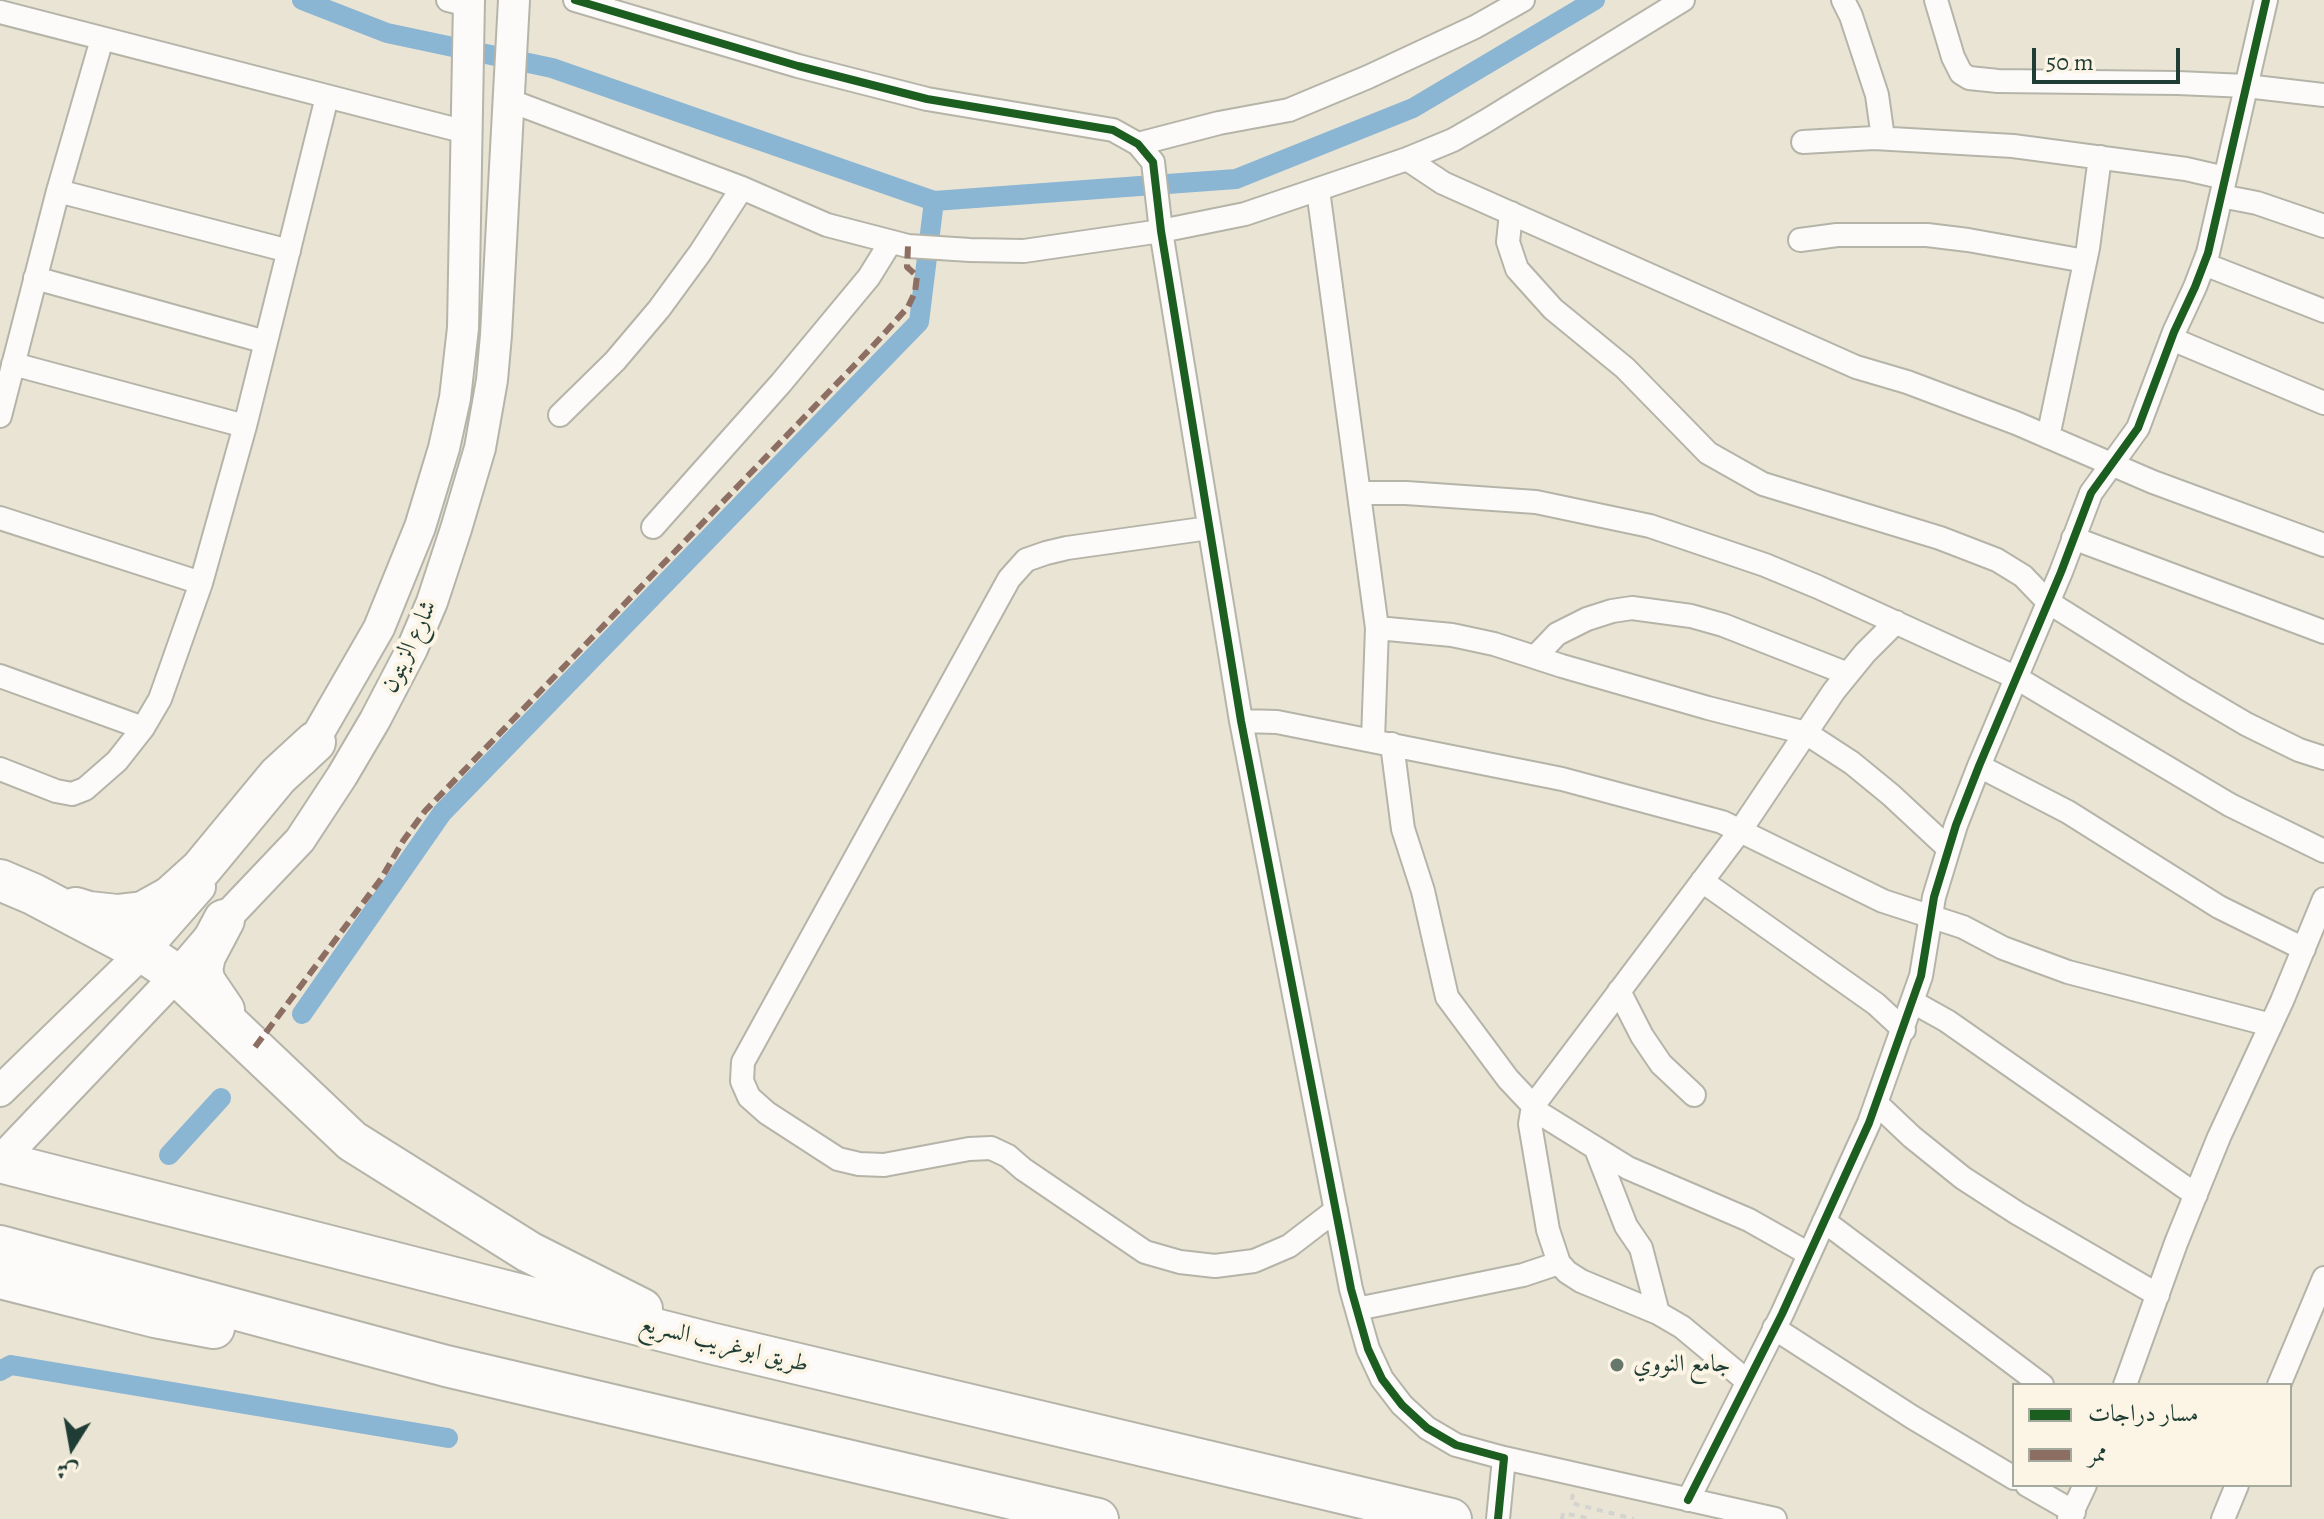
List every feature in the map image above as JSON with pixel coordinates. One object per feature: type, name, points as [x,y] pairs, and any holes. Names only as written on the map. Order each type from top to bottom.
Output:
[{"type":"highway","points":[[17,887],[89,912],[117,915],[143,912],[170,897],[201,869],[278,776],[315,742]]},
{"type":"highway","points":[[17,887],[143,952],[177,975],[352,1141],[529,1252],[710,1343]]},
{"type":"highway","points":[[224,920],[205,956],[202,970],[205,982],[240,1033]]},
{"type":"highway","name":"طريق ابوغريب السريع","points":[[0,1162],[710,1343],[1451,1519]]},
{"type":"highway","points":[[0,1246],[446,1366],[1098,1519]]},
{"type":"highway","points":[[0,1278],[155,1317],[348,1352],[446,1366]]},
{"type":"main road","name":"شارع الزيتون","points":[[0,1162],[300,840],[342,776],[405,663],[432,602],[480,448],[492,380],[514,0]]},
{"type":"main road","name":"شارع الزيتون","points":[[4,1087],[143,952],[272,806],[315,742],[379,628],[420,527],[444,448],[461,360],[468,39],[462,2]]},
{"type":"street","points":[[575,0],[798,66],[927,99],[1113,130],[1138,144],[1153,162],[1161,231],[1241,721],[1336,1210],[1368,1349],[1382,1379],[1402,1405],[1427,1428],[1456,1445],[1775,1519]]},
{"type":"street","points":[[1138,144],[1219,123],[1289,110],[1475,27],[1523,0]]},
{"type":"street","points":[[508,91],[827,225],[890,243],[1024,251],[1161,231],[1245,214],[1407,159],[1453,140],[1486,121],[1683,0]]},
{"type":"street","points":[[1843,0],[1877,95],[1883,138]]},
{"type":"street","points":[[1936,0],[1953,57],[1961,73],[1969,78],[2246,86],[2324,95]]},
{"type":"street","points":[[1688,1500],[1774,1328],[1876,1103],[1921,976],[1934,897],[1948,848],[1979,766],[2091,493],[2138,428],[2204,264],[2266,0]]},
{"type":"street","points":[[0,12],[466,132]]},
{"type":"street","points":[[0,416],[58,191],[102,39]]},
{"type":"street","points":[[0,769],[56,791],[72,794],[85,789],[117,761],[143,728],[160,699],[201,583],[245,426],[327,97]]},
{"type":"street","points":[[1803,142],[1883,138],[2013,146],[2186,169],[2257,203],[2324,226]]},
{"type":"street","points":[[2048,437],[2085,261],[2100,157]]},
{"type":"street","points":[[1407,159],[1443,183],[1856,367],[1907,382],[2153,482],[2324,545]]},
{"type":"street","points":[[560,415],[615,361],[659,309],[742,188]]},
{"type":"street","points":[[1318,190],[1377,628],[1382,742],[1403,829],[1423,891],[1447,997],[1508,1079],[1541,1114],[1628,1168],[1749,1220],[1809,1254]]},
{"type":"street","points":[[58,191],[289,251]]},
{"type":"street","points":[[1511,213],[1508,242],[1517,269],[1553,309],[1625,368],[1708,453],[1763,484],[1940,538],[1997,560],[2023,576],[2048,602],[2246,724],[2299,750],[2324,758]]},
{"type":"street","points":[[1800,240],[1837,235],[1927,235],[2085,261]]},
{"type":"street","points":[[653,527],[781,383],[869,277],[890,243]]},
{"type":"street","points":[[2204,264],[2324,311]]},
{"type":"street","points":[[35,278],[266,342]]},
{"type":"street","points":[[2172,339],[2324,403]]},
{"type":"street","points":[[13,364],[245,426]]},
{"type":"street","points":[[1360,493],[1536,502],[1650,526],[1765,565],[2015,677],[2230,805],[2324,851]]},
{"type":"street","points":[[0,518],[201,583]]},
{"type":"street","points":[[1209,528],[1046,553],[1026,560],[1009,579],[743,1062],[742,1081],[749,1097],[767,1113],[838,1159],[884,1165],[969,1149],[991,1148],[1008,1156],[1145,1252],[1180,1262],[1215,1266],[1254,1261],[1289,1246],[1336,1210]]},
{"type":"street","points":[[2073,538],[2324,632]]},
{"type":"street","points":[[1535,657],[1557,634],[1600,615],[1632,608],[1691,616],[1723,625],[1848,674]]},
{"type":"street","points":[[1747,1381],[1682,1327],[1658,1313],[1581,1281],[1559,1263],[1548,1230],[1530,1124],[1533,1106],[1740,831],[1848,674],[1896,622]]},
{"type":"street","points":[[1377,628],[1452,635],[1494,644],[1733,715],[1806,733],[1852,763],[1948,848]]},
{"type":"street","points":[[0,676],[143,728]]},
{"type":"street","points":[[1241,721],[1277,722],[1562,779],[1722,822],[1883,901],[1963,927],[2003,948],[2068,972],[2271,1025]]},
{"type":"street","points":[[1979,766],[2068,812],[2219,907],[2304,949]]},
{"type":"street","points":[[1702,881],[1876,1004],[1904,1030]]},
{"type":"street","points":[[2126,1383],[2219,1137],[2324,899]]},
{"type":"street","points":[[1619,991],[1642,1036],[1661,1064],[1694,1095]]},
{"type":"street","points":[[1913,1002],[1947,1021],[2196,1195]]},
{"type":"street","points":[[1876,1103],[1963,1178],[2158,1295]]},
{"type":"street","points":[[1596,1149],[1626,1226],[1641,1248],[1658,1313]]},
{"type":"street","points":[[1824,1221],[2039,1383]]},
{"type":"street","points":[[1357,1309],[1523,1275],[1559,1263]]},
{"type":"street","points":[[2280,1383],[2324,1278]]},
{"type":"street","points":[[1774,1328],[2012,1477]]},
{"type":"street","points":[[1498,1519],[1504,1458]]},
{"type":"street","points":[[2030,1487],[2072,1515],[2084,1487]]},
{"type":"street","points":[[2223,1519],[2236,1487]]},
{"type":"path","points":[[1571,1503],[1634,1519]]},
{"type":"path","points":[[1563,1516],[1592,1519]]},
{"type":"waterway","points":[[302,0],[387,33],[552,68],[934,201],[1236,179],[1413,108],[1595,0]]},
{"type":"waterway","points":[[302,1014],[442,813],[919,322],[934,201]]},
{"type":"waterway","points":[[169,1155],[221,1098]]},
{"type":"waterway","points":[[0,1371],[11,1365],[448,1438]]},
{"type":"marked path","points":[[255,1047],[381,879],[425,811],[908,307],[915,292],[917,276],[907,267],[908,246]]},
{"type":"cycle path","points":[[575,0],[798,66],[927,99],[1113,130],[1138,144],[1153,162],[1161,231],[1241,721],[1351,1289],[1368,1349],[1382,1379],[1402,1405],[1427,1428],[1456,1445],[1504,1458],[1498,1519]]},
{"type":"cycle path","points":[[1688,1500],[1782,1314],[1869,1123],[1921,976],[1934,897],[1956,825],[1979,766],[2091,493],[2138,428],[2174,332],[2195,287],[2208,253],[2266,0]]},
{"type":"place","name":"جامع النووي","points":[[1617,1365]]}]
